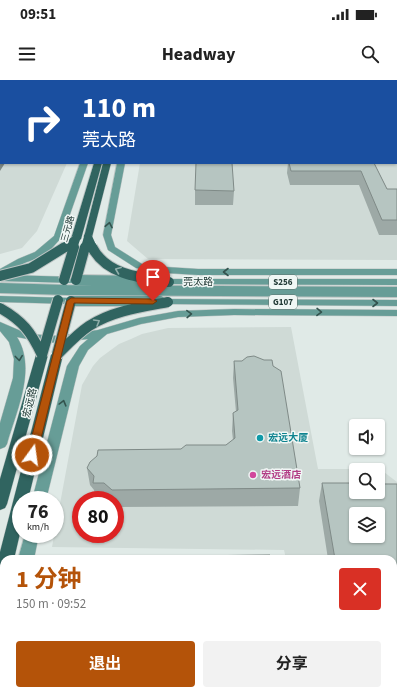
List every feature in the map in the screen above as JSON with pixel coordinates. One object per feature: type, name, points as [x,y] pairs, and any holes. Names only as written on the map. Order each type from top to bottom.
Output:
[{"type":"highway","name":"三元路","points":[[58,300],[98,164]]},
{"type":"highway","points":[[71,301],[107,164]]},
{"type":"highway","points":[[88,237],[96,254],[111,268],[133,276],[169,282]]},
{"type":"highway","points":[[0,276],[12,275],[37,266],[56,255],[76,239]]},
{"type":"highway","name":"宏远路","points":[[0,504],[58,300]]},
{"type":"highway","name":"宏远路","points":[[7,555],[71,301]]},
{"type":"highway","points":[[57,355],[80,332],[107,316],[133,308],[168,302]]},
{"type":"highway","points":[[0,308],[17,317],[31,331],[42,355]]},
{"type":"main road","points":[[0,276],[8,267],[47,248],[58,237],[84,164]]},
{"type":"main road","points":[[121,164],[107,235],[111,248],[139,266],[166,270],[198,272],[397,272]]},
{"type":"main road","points":[[0,266],[9,265],[29,257],[53,251],[78,249],[102,251],[123,257],[139,266],[148,279],[150,293],[142,308],[126,321],[103,332],[84,348],[73,366],[41,491]]},
{"type":"main road","name":"莞太路","points":[[0,276],[64,280],[169,282],[397,282]]},
{"type":"main road","points":[[0,288],[397,292]]},
{"type":"main road","name":"莞太路","points":[[0,299],[168,302],[397,303]]},
{"type":"main road","points":[[0,325],[17,334],[44,339],[74,338],[103,332],[139,321],[178,314],[242,312],[397,313]]},
{"type":"main road","points":[[0,325],[12,337],[20,358],[18,377],[0,444]]},
{"type":"main road","points":[[27,555],[30,543]]},
{"type":"shaded area","points":[[0,164],[67,164],[37,231],[22,248],[0,254]]},
{"type":"shaded area","points":[[140,164],[397,164],[397,260],[148,259],[127,241]]},
{"type":"shaded area","name":"宏远大厦","points":[[291,327],[318,469],[349,469],[349,499],[385,499],[385,473],[397,482],[397,555],[285,555],[284,550],[52,547],[53,543],[64,543],[64,491],[62,491],[82,385],[93,366],[100,358],[119,344],[142,334],[168,328]]},
{"type":"building","points":[[196,164],[232,164],[234,191],[195,190]]},
{"type":"building","points":[[289,164],[374,164],[387,189],[397,189],[397,220],[382,220],[361,171],[291,171]]},
{"type":"building","name":"宏远大厦","points":[[254,356],[264,360],[272,360],[273,366],[281,371],[300,488],[112,490],[104,483],[93,483],[94,476],[87,468],[90,462],[97,456],[98,450],[181,449],[186,445],[226,445],[235,438],[233,413],[238,410],[234,361],[242,361],[247,357]]},
{"type":"building","points":[[322,483],[349,483],[349,499],[385,499],[385,484],[397,484],[397,555],[334,555]]},
{"type":"place","name":"宏远大厦","points":[[260,438]]},
{"type":"place","name":"宏远酒店","points":[[253,475]]},
{"type":"route","points":[[32,455],[71,301],[153,301]]}]
